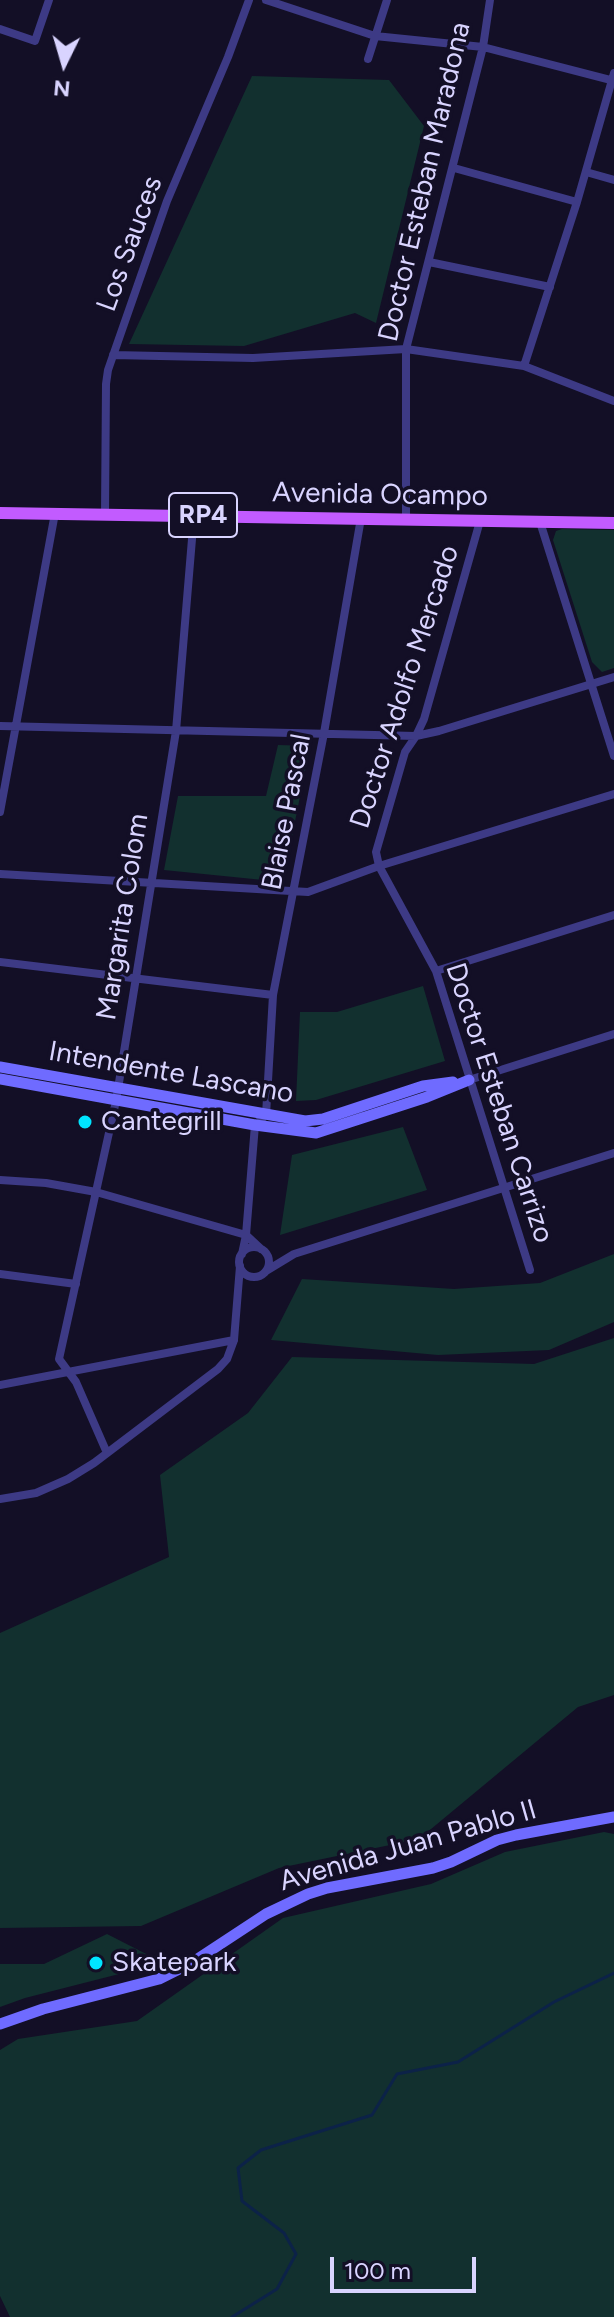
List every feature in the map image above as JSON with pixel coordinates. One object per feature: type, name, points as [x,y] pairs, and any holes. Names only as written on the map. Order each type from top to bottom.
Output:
[{"type":"main road","name":"Avenida Ocampo","points":[[0,513],[614,523]]},
{"type":"main road","name":"Intendente Lascano","points":[[0,1067],[255,1125],[316,1133],[469,1080]]},
{"type":"main road","name":"Intendente Lascano","points":[[0,1079],[314,1121],[423,1086],[469,1080]]},
{"type":"main road","name":"Avenida Juan Pablo II","points":[[0,2024],[43,2009],[159,1979],[193,1962],[266,1914],[308,1894],[433,1868],[516,1835],[614,1817]]},
{"type":"street","points":[[0,29],[35,41],[49,0]]},
{"type":"street","name":"Los Sauces","points":[[105,514],[106,384],[113,355],[167,201],[249,0]]},
{"type":"street","points":[[266,0],[375,36],[483,47],[613,78],[524,366]]},
{"type":"street","points":[[368,59],[387,0]]},
{"type":"street","name":"Doctor Esteban Maradona","points":[[406,519],[406,349],[454,168],[483,47],[490,0]]},
{"type":"street","points":[[454,168],[577,202]]},
{"type":"street","points":[[586,172],[614,180]]},
{"type":"street","points":[[429,262],[550,287]]},
{"type":"street","points":[[113,355],[253,358],[406,349],[524,366],[614,401]]},
{"type":"street","points":[[0,812],[55,513]]},
{"type":"street","name":"Margarita Colom","points":[[107,1453],[76,1382],[59,1359],[117,1095],[176,731],[194,515]]},
{"type":"street","name":"Blaise Pascal","points":[[266,1115],[273,995],[324,733],[361,518]]},
{"type":"street","name":"Doctor Adolfo Mercado","points":[[379,866],[376,852],[405,752],[424,719],[480,521]]},
{"type":"street","points":[[540,522],[614,756]]},
{"type":"street","points":[[0,726],[416,736],[614,677]]},
{"type":"street","points":[[0,874],[308,892],[379,866],[614,794]]},
{"type":"street","name":"Doctor Esteban Carrizo","points":[[379,866],[436,971],[530,1270]]},
{"type":"street","points":[[436,971],[614,915]]},
{"type":"street","points":[[0,962],[273,995]]},
{"type":"street","points":[[469,1080],[614,1034]]},
{"type":"street","points":[[0,1499],[36,1493],[68,1479],[107,1453],[227,1359],[234,1340],[239,1300],[255,1125],[266,1115]]},
{"type":"street","points":[[242,1254],[251,1248],[282,1256],[294,1254],[614,1153]]},
{"type":"street","points":[[0,1180],[46,1183],[96,1192],[246,1235],[264,1252],[269,1263],[262,1273],[247,1275],[240,1266]]},
{"type":"street","points":[[239,1300],[245,1288],[262,1273],[294,1254]]},
{"type":"street","points":[[0,1274],[76,1284]]},
{"type":"street","points":[[0,1385],[234,1340]]},
{"type":"green space","points":[[252,76],[389,80],[424,126],[376,323],[355,313],[244,346],[129,344]]},
{"type":"green space","points":[[614,530],[614,668],[602,672],[592,662],[553,540],[556,531]]},
{"type":"green space","points":[[278,745],[310,746],[283,882],[164,870],[178,796],[266,796]]},
{"type":"green space","points":[[423,986],[445,1061],[316,1100],[296,1101],[300,1012],[337,1012]]},
{"type":"green space","points":[[403,1127],[427,1190],[280,1235],[292,1155]]},
{"type":"green space","points":[[614,1254],[614,1322],[549,1350],[438,1355],[271,1340],[302,1279],[454,1289],[540,1283]]},
{"type":"green space","points":[[614,1338],[614,1695],[578,1707],[419,1839],[279,1868],[141,1926],[0,1928],[0,1633],[169,1557],[160,1475],[248,1413],[292,1357],[534,1364]]},
{"type":"green space","points":[[604,1832],[614,1834],[614,2317],[10,2317],[0,2296],[0,2050],[18,2039],[137,2021],[283,1918],[431,1884],[505,1852]]},
{"type":"green space","points":[[107,1934],[158,1960],[123,1973],[0,2007],[0,1964],[44,1964]]},
{"type":"waterway","points":[[232,2317],[277,2289],[296,2254],[284,2233],[242,2201],[238,2168],[261,2150],[372,2115],[397,2074],[458,2062],[554,2002],[614,1973]]},
{"type":"place","name":"Cantegrill","points":[[85,1122]]},
{"type":"place","name":"Skatepark","points":[[96,1963]]}]
